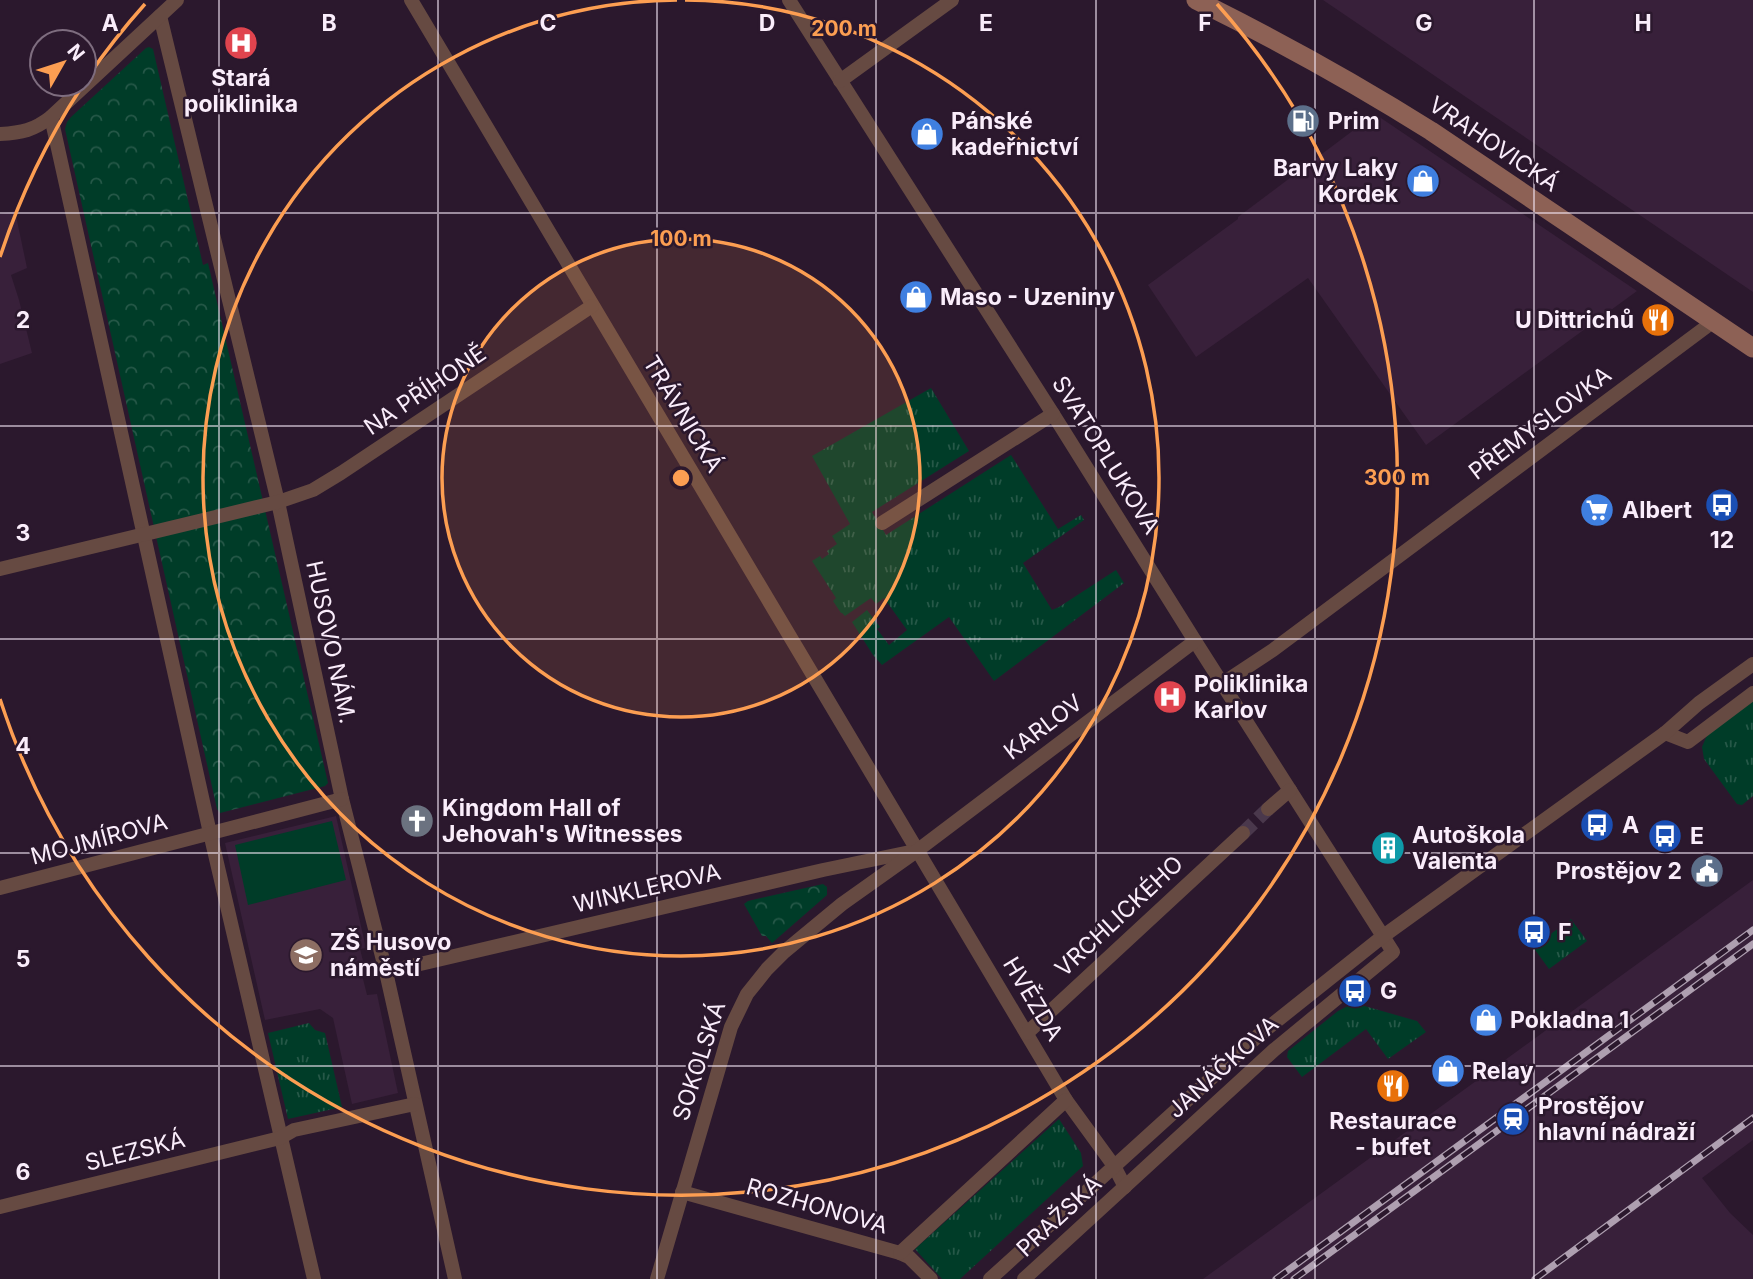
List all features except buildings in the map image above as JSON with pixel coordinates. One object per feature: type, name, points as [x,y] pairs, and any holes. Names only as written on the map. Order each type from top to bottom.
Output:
[{"type":"street","points":[[0,134],[37,128],[177,0]]},
{"type":"street","name":"TRÁVNICKÁ","points":[[411,0],[918,850]]},
{"type":"street","name":"SVATOPLUKOVA","points":[[789,0],[1364,904],[1382,937]]},
{"type":"street","points":[[840,81],[952,0]]},
{"type":"street","name":"VRAHOVICKÁ","points":[[1196,0],[1311,59],[1388,103],[1480,162],[1753,348]]},
{"type":"street","name":"HUSOVO NÁM.","points":[[160,16],[278,502],[342,799],[386,972],[455,1279]]},
{"type":"street","points":[[51,117],[210,833],[314,1279]]},
{"type":"street","name":"NA PŘÍHONĚ","points":[[0,569],[278,502],[313,490],[592,306]]},
{"type":"street","name":"PŘEMYSLOVKA","points":[[1223,683],[1273,650],[1714,321]]},
{"type":"street","points":[[881,523],[1053,414]]},
{"type":"street","name":"KARLOV","points":[[918,850],[1195,640]]},
{"type":"street","name":"JANÁČKOVA","points":[[990,1279],[1259,1035],[1382,937],[1665,733],[1699,703],[1753,664]]},
{"type":"street","points":[[1665,733],[1688,742],[1753,693]]},
{"type":"street","points":[[1268,809],[1290,790]]},
{"type":"street","name":"MOJMÍROVA","points":[[0,888],[342,799]]},
{"type":"street","name":"VRCHLICKÉHO","points":[[1027,1033],[1243,832]]},
{"type":"street","name":"WINKLEROVA","points":[[386,972],[918,850]]},
{"type":"street","name":"HVĚZDA","points":[[918,850],[1066,1100],[1114,1166],[1125,1187]]},
{"type":"street","name":"SOKOLSKÁ","points":[[657,1279],[731,1027],[747,994],[784,952],[842,904],[918,850]]},
{"type":"street","name":"JANÁČKOVA","points":[[1125,1187],[1274,1051],[1393,952],[1382,937]]},
{"type":"street","points":[[1259,1035],[1274,1051]]},
{"type":"street","points":[[900,1253],[1066,1100]]},
{"type":"street","name":"SLEZSKÁ","points":[[0,1207],[280,1138],[295,1130],[415,1104]]},
{"type":"street","name":"JANÁČKOVA","points":[[1125,1187],[1133,1162],[1158,1126]]},
{"type":"street","name":"PRAŽSKÁ","points":[[1024,1279],[1125,1187]]},
{"type":"street","name":"ROZHONOVA","points":[[682,1192],[900,1253],[909,1257],[931,1279]]},
{"type":"shaded area","points":[[1323,0],[1753,0],[1753,292],[1460,93]]},
{"type":"shaded area","points":[[1375,114],[1637,291],[1426,445],[1308,278],[1196,357],[1148,285]]},
{"type":"shaded area","points":[[15,211],[27,268],[11,275],[32,353],[0,364],[0,214]]},
{"type":"shaded area","name":"ZŠ Husovo náměstí","points":[[336,816],[366,948],[360,949],[363,961],[359,963],[367,995],[377,994],[398,1093],[352,1104],[333,1018],[320,1009],[265,1020],[225,843]]},
{"type":"shaded area","points":[[1753,880],[1753,1140],[1702,1178],[1730,1213],[1753,1235],[1753,1279],[1203,1279]]},
{"type":"green space","points":[[146,48],[153,49],[203,265],[208,263],[328,783],[220,813],[65,129],[71,117],[92,98],[98,98],[98,92]]},
{"type":"green space","points":[[931,388],[969,451],[872,512],[886,535],[1011,455],[1058,529],[1081,515],[1084,520],[1023,563],[1052,610],[1116,570],[1124,583],[994,681],[949,617],[882,665],[852,622],[867,610],[889,645],[907,630],[884,598],[876,604],[871,598],[845,616],[833,601],[836,598],[812,561],[829,554],[827,551],[837,544],[832,536],[850,524],[812,456]]},
{"type":"green space","points":[[1753,701],[1753,796],[1742,805],[1737,804],[1704,759],[1702,747],[1707,735]]},
{"type":"green space","points":[[332,821],[346,880],[248,905],[235,845]]},
{"type":"green space","points":[[823,884],[827,887],[827,895],[772,943],[766,936],[762,936],[744,904],[748,901]]},
{"type":"green space","points":[[1571,919],[1587,941],[1549,969],[1533,947]]},
{"type":"green space","points":[[1354,1003],[1417,1021],[1426,1032],[1388,1059],[1366,1029],[1302,1077],[1287,1057],[1288,1051],[1338,1011]]},
{"type":"green space","points":[[309,1023],[315,1030],[325,1033],[342,1107],[288,1119],[268,1033]]},
{"type":"green space","points":[[1059,1119],[1081,1153],[1083,1166],[960,1279],[942,1279],[915,1249]]},
{"type":"tunnel","points":[[1243,833],[1268,809]]},
{"type":"railway","points":[[1276,1279],[1753,930]]},
{"type":"railway","points":[[1294,1279],[1753,944]]},
{"type":"railway","points":[[1535,1279],[1753,1118]]},
{"type":"place","name":"Stará poliklinika","points":[[241,43]]},
{"type":"place","name":"Prim","points":[[1303,121]]},
{"type":"place","name":"Pánské kadeřnictví","points":[[927,134]]},
{"type":"place","name":"Barvy Laky Kordek","points":[[1423,181]]},
{"type":"place","name":"Maso - Uzeniny","points":[[916,297]]},
{"type":"place","name":"U Dittrichů","points":[[1658,320]]},
{"type":"place","name":"12","points":[[1722,505]]},
{"type":"place","name":"Albert","points":[[1597,510]]},
{"type":"place","name":"Poliklinika Karlov","points":[[1170,697]]},
{"type":"place","name":"Kingdom Hall of Jehovah's Witnesses","points":[[417,821]]},
{"type":"place","name":"A","points":[[1597,825]]},
{"type":"place","name":"E","points":[[1665,836]]},
{"type":"place","name":"Autoškola Valenta","points":[[1388,848]]},
{"type":"place","name":"Prostějov 2","points":[[1707,871]]},
{"type":"place","name":"F","points":[[1534,932]]},
{"type":"place","name":"ZŠ Husovo náměstí","points":[[306,955]]},
{"type":"place","name":"G","points":[[1355,991]]},
{"type":"place","name":"Pokladna 1","points":[[1486,1020]]},
{"type":"place","name":"Relay","points":[[1448,1071]]},
{"type":"place","name":"Restaurace - bufet","points":[[1393,1086]]},
{"type":"place","name":"Prostějov hlavní nádraží","points":[[1513,1119]]}]
